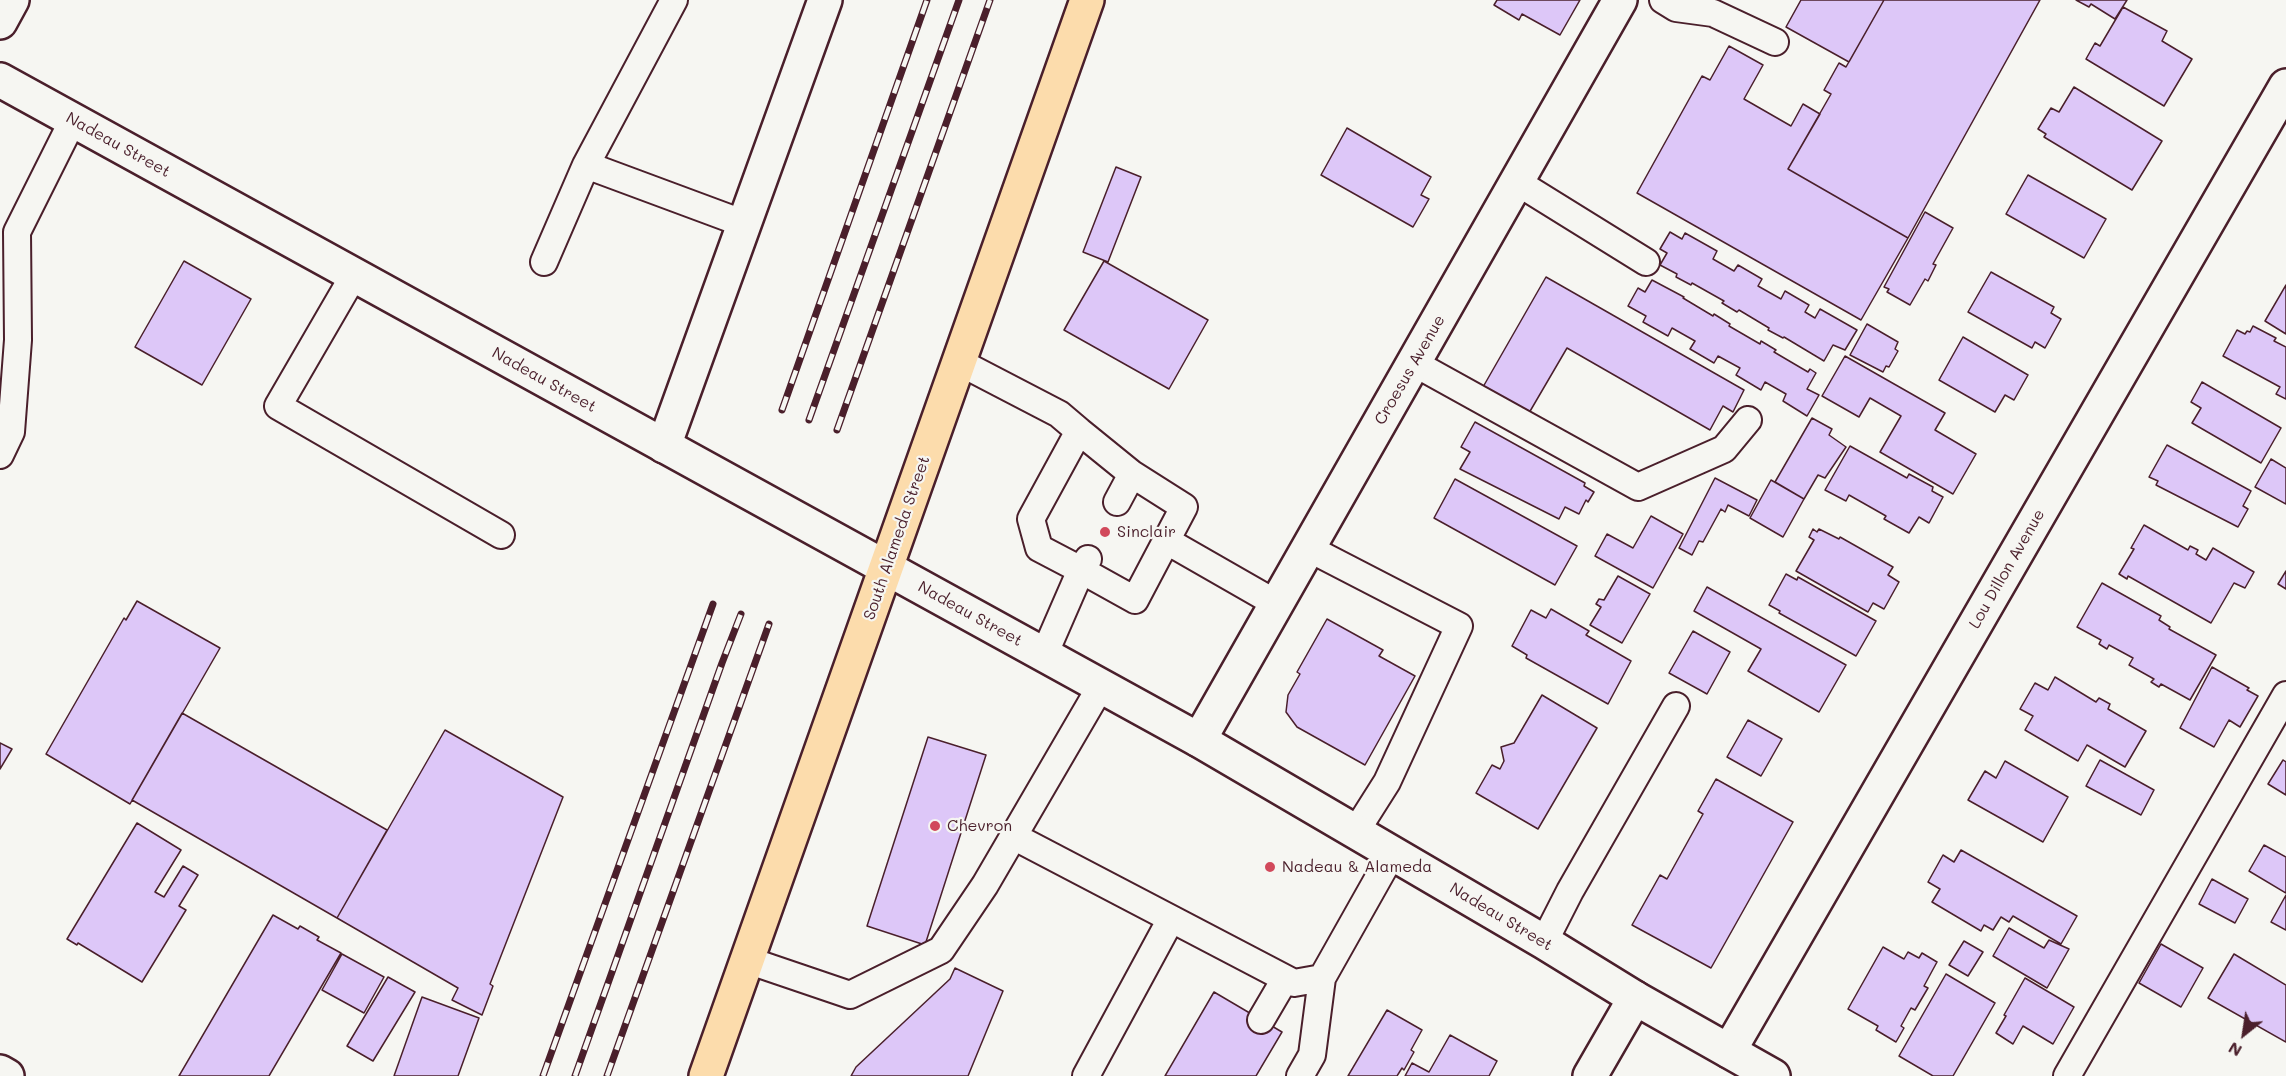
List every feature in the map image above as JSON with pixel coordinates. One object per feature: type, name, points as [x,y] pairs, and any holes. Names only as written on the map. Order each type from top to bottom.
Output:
[{"type":"main road","name":"South Alameda Street","points":[[706,1076],[1087,0]]},
{"type":"street","points":[[0,22],[12,0]]},
{"type":"street","points":[[664,447],[825,0]]},
{"type":"street","name":"Croesus Avenue","points":[[1199,740],[1620,0]]},
{"type":"street","name":"Nadeau Street","points":[[0,80],[1199,740],[1393,852],[1635,998],[1773,1076]]},
{"type":"street","name":"Lou Dillon Avenue","points":[[1729,1051],[2286,86]]},
{"type":"street","points":[[1590,1076],[1635,998]]},
{"type":"street","points":[[0,1072],[7,1076]]},
{"type":"lane","points":[[544,262],[586,165],[674,0]]},
{"type":"lane","points":[[1663,0],[1676,8],[1713,13],[1775,42]]},
{"type":"lane","points":[[0,455],[11,432],[18,340],[9,228],[73,120]]},
{"type":"lane","points":[[586,165],[745,224]]},
{"type":"lane","points":[[1517,182],[1646,262]]},
{"type":"lane","points":[[354,275],[278,406],[501,535]]},
{"type":"lane","points":[[959,362],[1059,414],[1080,431],[1132,474],[1184,507],[1135,600],[1085,564],[1039,548],[1032,519],[1080,431]]},
{"type":"lane","points":[[1414,363],[1638,487],[1724,449],[1748,420]]},
{"type":"lane","points":[[1117,502],[1132,474]]},
{"type":"lane","points":[[1167,541],[1277,604]]},
{"type":"lane","points":[[1308,548],[1459,626],[1387,782],[1356,831]]},
{"type":"lane","points":[[1044,655],[1085,564]]},
{"type":"lane","points":[[747,960],[850,995],[941,950],[985,885],[1101,686]]},
{"type":"lane","points":[[2067,1076],[2286,695]]},
{"type":"lane","points":[[1544,942],[1570,891],[1676,706]]},
{"type":"lane","points":[[1013,836],[1285,979],[1294,983],[1322,978]]},
{"type":"lane","points":[[1300,1076],[1312,1055],[1322,978],[1393,852]]},
{"type":"lane","points":[[1086,1076],[1171,919]]},
{"type":"lane","points":[[1261,1020],[1285,979]]},
{"type":"building","points":[[1497,0],[1580,0],[1560,35],[1522,14],[1519,20],[1494,5]]},
{"type":"building","points":[[1801,0],[1884,0],[1849,62],[1786,27]]},
{"type":"building","points":[[1884,0],[2040,0],[1908,238],[1788,169],[1831,94],[1824,90],[1839,63],[1846,67]]},
{"type":"building","points":[[2076,0],[2127,0],[2115,19],[2091,4],[2089,7]]},
{"type":"building","points":[[2123,7],[2167,31],[2162,41],[2192,59],[2164,106],[2086,59],[2095,43],[2100,46]]},
{"type":"building","points":[[1729,46],[1763,65],[1744,99],[1791,126],[1803,104],[1820,114],[1788,169],[1908,238],[1861,320],[1637,193],[1702,76],[1710,80]]},
{"type":"building","points":[[2074,87],[2162,141],[2132,190],[2044,137],[2046,134],[2038,129],[2051,108],[2059,112]]},
{"type":"building","points":[[1347,128],[1431,177],[1421,195],[1429,199],[1413,227],[1321,175]]},
{"type":"building","points":[[1116,167],[1141,177],[1108,262],[1083,252]]},
{"type":"building","points":[[2028,175],[2106,219],[2084,258],[2006,214]]},
{"type":"building","points":[[1925,212],[1953,228],[1933,264],[1936,265],[1928,281],[1925,279],[1910,305],[1887,292],[1889,289],[1884,287]]},
{"type":"building","points":[[1670,232],[1682,239],[1685,233],[1717,251],[1713,259],[1734,271],[1738,265],[1762,279],[1758,286],[1781,299],[1785,291],[1809,305],[1805,312],[1815,318],[1820,309],[1857,330],[1845,350],[1833,345],[1824,361],[1768,330],[1769,328],[1739,310],[1737,312],[1722,303],[1724,301],[1676,277],[1677,274],[1660,265],[1667,253],[1660,249]]},
{"type":"building","points":[[184,261],[251,299],[202,385],[135,347]]},
{"type":"building","points":[[1104,261],[1208,320],[1169,389],[1064,330]]},
{"type":"building","points":[[1991,272],[2054,307],[2051,313],[2061,319],[2045,348],[2035,342],[2032,348],[1968,312]]},
{"type":"building","points":[[1546,277],[1744,390],[1733,412],[1723,406],[1710,430],[1567,348],[1529,413],[1483,387]]},
{"type":"building","points":[[1652,280],[1713,316],[1714,314],[1730,324],[1729,326],[1760,344],[1761,341],[1776,350],[1774,352],[1808,372],[1810,369],[1816,373],[1807,389],[1819,395],[1807,416],[1783,401],[1786,394],[1765,382],[1761,390],[1736,375],[1740,368],[1718,356],[1714,363],[1690,349],[1695,341],[1672,328],[1668,336],[1643,322],[1646,316],[1628,306],[1638,288],[1645,292]]},
{"type":"building","points":[[2286,285],[2286,334],[2265,321]]},
{"type":"building","points":[[1867,324],[1898,342],[1895,349],[1898,351],[1889,367],[1886,366],[1883,372],[1850,355]]},
{"type":"building","points":[[2253,326],[2276,338],[2274,341],[2286,347],[2286,399],[2276,394],[2280,387],[2223,356],[2237,330],[2245,334],[2247,331],[2250,332]]},
{"type":"building","points":[[1963,337],[2028,375],[2014,400],[2005,395],[1995,412],[1939,380]]},
{"type":"building","points":[[1845,356],[1945,413],[1935,430],[1976,454],[1953,494],[1880,452],[1901,416],[1870,398],[1859,417],[1822,396]]},
{"type":"building","points":[[2202,382],[2281,428],[2261,463],[2192,423],[2201,408],[2191,402]]},
{"type":"building","points":[[1812,418],[1832,429],[1829,435],[1846,447],[1825,478],[1818,475],[1804,499],[1775,482]]},
{"type":"building","points":[[1475,422],[1585,483],[1584,486],[1594,492],[1588,502],[1586,500],[1579,514],[1565,507],[1559,519],[1460,469],[1470,452],[1461,447]]},
{"type":"building","points":[[2167,445],[2251,491],[2243,506],[2248,509],[2238,527],[2156,485],[2158,481],[2149,477]]},
{"type":"building","points":[[1850,446],[1907,478],[1909,474],[1933,487],[1932,491],[1943,497],[1929,523],[1919,517],[1909,533],[1884,519],[1886,516],[1849,495],[1846,501],[1825,490]]},
{"type":"building","points":[[2271,459],[2286,468],[2286,504],[2255,487]]},
{"type":"building","points":[[1715,478],[1757,500],[1749,516],[1728,505],[1725,512],[1721,509],[1703,542],[1699,541],[1692,555],[1679,548]]},
{"type":"building","points":[[1455,479],[1577,546],[1555,585],[1434,518]]},
{"type":"building","points":[[1771,480],[1804,499],[1783,537],[1750,518]]},
{"type":"building","points":[[1651,516],[1683,534],[1653,588],[1595,556],[1607,534],[1633,548]]},
{"type":"building","points":[[2144,525],[2188,550],[2190,546],[2198,550],[2196,554],[2206,560],[2213,548],[2254,572],[2245,588],[2234,583],[2211,623],[2128,576],[2127,579],[2119,574],[2134,549],[2131,548]]},
{"type":"building","points":[[1813,529],[1817,532],[1819,529],[1839,539],[1840,537],[1893,567],[1888,575],[1899,582],[1884,609],[1873,603],[1868,612],[1796,571],[1814,540],[1809,537]]},
{"type":"building","points":[[2286,571],[2286,589],[2278,584]]},
{"type":"building","points":[[1786,574],[1797,580],[1798,577],[1876,621],[1856,656],[1779,613],[1780,611],[1769,605]]},
{"type":"building","points":[[1618,576],[1650,594],[1622,643],[1590,625],[1601,607],[1596,604],[1599,599],[1604,600]]},
{"type":"building","points":[[2102,583],[2161,616],[2159,620],[2170,627],[2169,629],[2216,655],[2190,700],[2161,684],[2159,687],[2151,682],[2154,679],[2129,665],[2133,658],[2109,645],[2107,649],[2099,644],[2101,640],[2077,627]]},
{"type":"building","points":[[1707,587],[1846,665],[1819,712],[1748,671],[1761,649],[1694,611]]},
{"type":"building","points":[[137,601],[220,648],[130,804],[46,754],[124,618],[126,620]]},
{"type":"building","points":[[1551,609],[1589,631],[1586,635],[1631,661],[1608,704],[1526,658],[1527,655],[1512,646],[1531,610],[1546,618]]},
{"type":"building","points":[[1327,619],[1383,650],[1379,656],[1415,676],[1365,765],[1297,727],[1286,712],[1288,695],[1300,674],[1297,672]]},
{"type":"building","points":[[1693,631],[1730,652],[1707,694],[1669,673]]},
{"type":"building","points":[[2212,667],[2249,688],[2247,690],[2258,696],[2240,727],[2229,720],[2214,747],[2180,728]]},
{"type":"building","points":[[2055,677],[2096,702],[2099,698],[2110,704],[2108,709],[2146,731],[2125,767],[2087,745],[2078,761],[2025,730],[2033,716],[2020,709],[2035,683],[2048,690]]},
{"type":"building","points":[[1542,695],[1597,728],[1538,829],[1476,793],[1492,765],[1500,769],[1504,761],[1501,747],[1514,743]]},
{"type":"building","points":[[182,713],[387,830],[337,918],[132,800]]},
{"type":"building","points":[[1748,720],[1782,739],[1761,776],[1727,757]]},
{"type":"building","points":[[445,730],[563,797],[490,984],[493,986],[482,1015],[452,1000],[458,988],[337,918]]},
{"type":"building","points":[[928,737],[986,755],[925,945],[867,926]]},
{"type":"building","points":[[0,743],[12,749],[0,769]]},
{"type":"building","points":[[2100,760],[2154,790],[2141,815],[2086,786]]},
{"type":"building","points":[[2283,760],[2286,762],[2286,795],[2268,784]]},
{"type":"building","points":[[2005,761],[2068,797],[2043,842],[1968,800],[1985,771],[1996,778]]},
{"type":"building","points":[[1716,779],[1793,822],[1711,968],[1632,925],[1660,875],[1667,879],[1703,814],[1698,811]]},
{"type":"building","points":[[137,823],[181,850],[155,892],[164,897],[183,866],[198,875],[179,906],[186,910],[142,982],[78,943],[77,945],[67,939]]},
{"type":"building","points":[[2264,845],[2286,857],[2286,893],[2249,871]]},
{"type":"building","points":[[1961,850],[2077,916],[2061,944],[2013,916],[2009,922],[2001,917],[1993,930],[1984,925],[1981,931],[1932,902],[1940,889],[1928,882],[1943,855],[1954,862]]},
{"type":"building","points":[[2212,879],[2248,899],[2235,923],[2199,904]]},
{"type":"building","points":[[2286,895],[2286,930],[2271,922]]},
{"type":"building","points":[[273,915],[298,929],[300,926],[319,937],[317,940],[341,953],[269,1076],[179,1076]]},
{"type":"building","points":[[2009,928],[2044,948],[2049,940],[2069,949],[2047,988],[1993,956]]},
{"type":"building","points":[[1964,941],[1983,952],[1968,976],[1949,965]]},
{"type":"building","points":[[2161,944],[2203,968],[2181,1007],[2139,983]]},
{"type":"building","points":[[1883,947],[1904,959],[1908,952],[1919,958],[1922,953],[1937,962],[1924,986],[1928,988],[1915,1010],[1911,1008],[1901,1026],[1904,1028],[1896,1042],[1876,1030],[1878,1026],[1848,1009]]},
{"type":"building","points":[[342,954],[384,977],[364,1013],[322,990]]},
{"type":"building","points":[[2234,954],[2286,985],[2286,1042],[2208,998]]},
{"type":"building","points":[[955,968],[1003,991],[968,1076],[851,1076],[856,1067],[950,979]]},
{"type":"building","points":[[1946,974],[1995,1003],[1953,1076],[1933,1076],[1899,1056]]},
{"type":"building","points":[[388,977],[415,992],[373,1061],[347,1046]]},
{"type":"building","points":[[2025,978],[2074,1007],[2053,1044],[2023,1026],[2013,1044],[1996,1033]]},
{"type":"building","points":[[1214,992],[1282,1032],[1256,1076],[1165,1076]]},
{"type":"building","points":[[422,997],[479,1018],[458,1076],[394,1076]]},
{"type":"building","points":[[1387,1010],[1422,1030],[1411,1050],[1414,1052],[1404,1070],[1402,1068],[1397,1076],[1348,1076]]},
{"type":"building","points":[[1450,1035],[1497,1061],[1489,1076],[1405,1076],[1412,1063],[1429,1072]]},
{"type":"railway","points":[[782,410],[927,0]]},
{"type":"railway","points":[[809,420],[959,0]]},
{"type":"railway","points":[[837,430],[990,0]]},
{"type":"railway","points":[[543,1076],[713,604]]},
{"type":"railway","points":[[575,1076],[741,614]]},
{"type":"railway","points":[[607,1076],[769,624]]},
{"type":"place","name":"Sinclair","points":[[1105,532]]},
{"type":"place","name":"Chevron","points":[[935,826]]},
{"type":"place","name":"Nadeau & Alameda","points":[[1270,867]]}]
